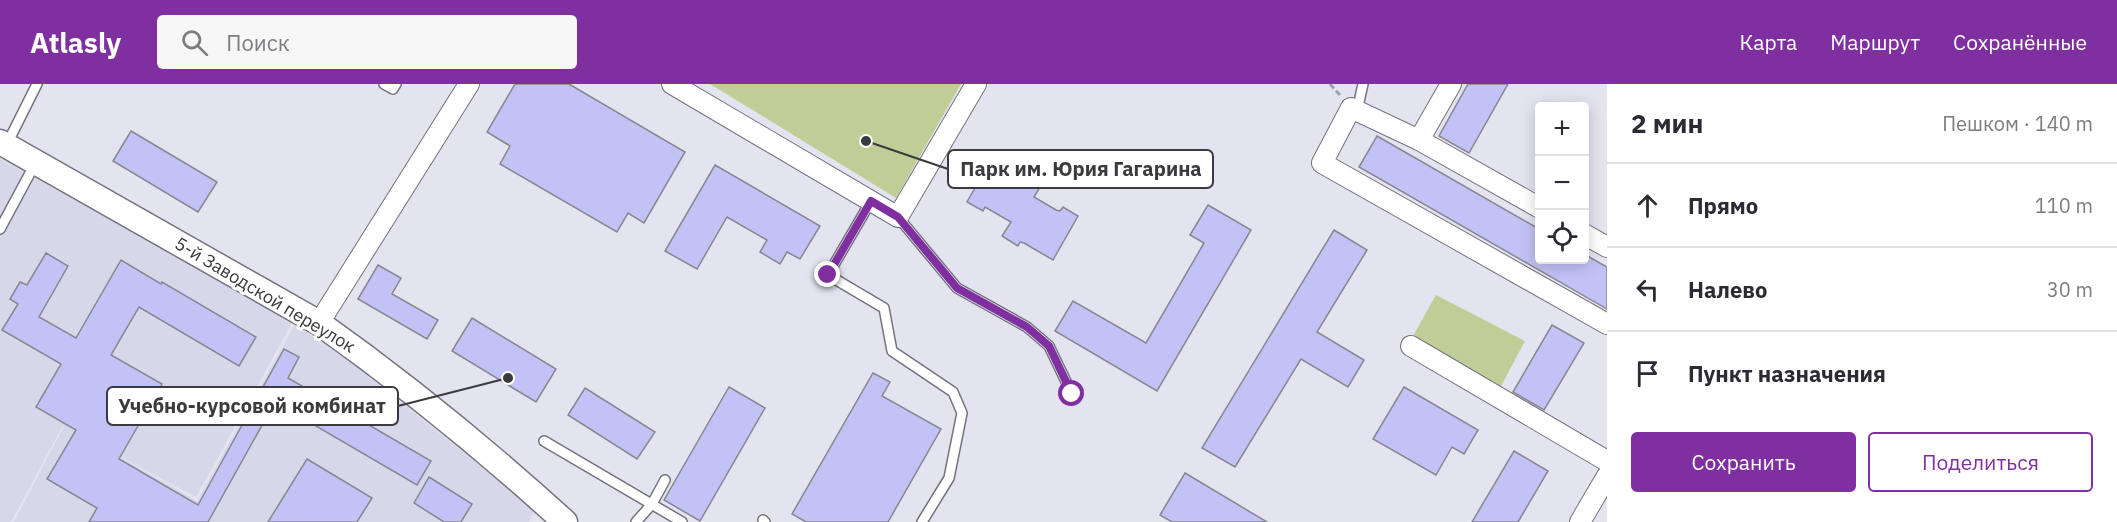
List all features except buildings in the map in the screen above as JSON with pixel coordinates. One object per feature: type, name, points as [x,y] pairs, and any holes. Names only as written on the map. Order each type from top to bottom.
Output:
[{"type":"street","points":[[319,323],[469,84]]},
{"type":"street","points":[[672,84],[898,217],[976,84]]},
{"type":"street","points":[[1419,140],[1451,84]]},
{"type":"street","points":[[1535,206],[1419,140],[1351,108],[1322,163],[1607,324]]},
{"type":"street","name":"5-й Заводской переулок","points":[[3,144],[319,323],[363,354],[510,472],[565,522]]},
{"type":"street","points":[[1589,237],[1607,247]]},
{"type":"street","points":[[1411,346],[1607,461]]},
{"type":"street","points":[[1580,522],[1607,476]]},
{"type":"lane","points":[[3,144],[37,84]]},
{"type":"lane","points":[[384,84],[393,89],[396,84]]},
{"type":"lane","points":[[1357,111],[1363,84]]},
{"type":"lane","points":[[0,229],[36,162]]},
{"type":"lane","points":[[871,201],[828,275],[884,308],[892,351],[953,392],[962,413],[949,477],[922,522]]},
{"type":"lane","points":[[898,217],[957,288],[1027,327],[1049,346],[1072,394]]},
{"type":"lane","points":[[544,441],[682,522]]},
{"type":"lane","points":[[636,522],[652,504],[665,480]]},
{"type":"shaded area","points":[[0,159],[256,300],[292,323],[196,497],[109,451],[197,501],[295,324],[355,366],[535,509],[529,522],[14,522],[63,425],[11,522],[0,522]]},
{"type":"green space","points":[[710,84],[961,84],[896,198]]},
{"type":"green space","points":[[1436,295],[1525,341],[1500,388],[1413,336]]},
{"type":"place","name":"Парк им. Юрия Гагарина","points":[[866,141]]},
{"type":"place","name":"Учебно-курсовой комбинат","points":[[508,378]]},
{"type":"route","points":[[828,275],[871,201],[898,217],[957,288],[1027,327],[1049,346],[1072,394]]}]
